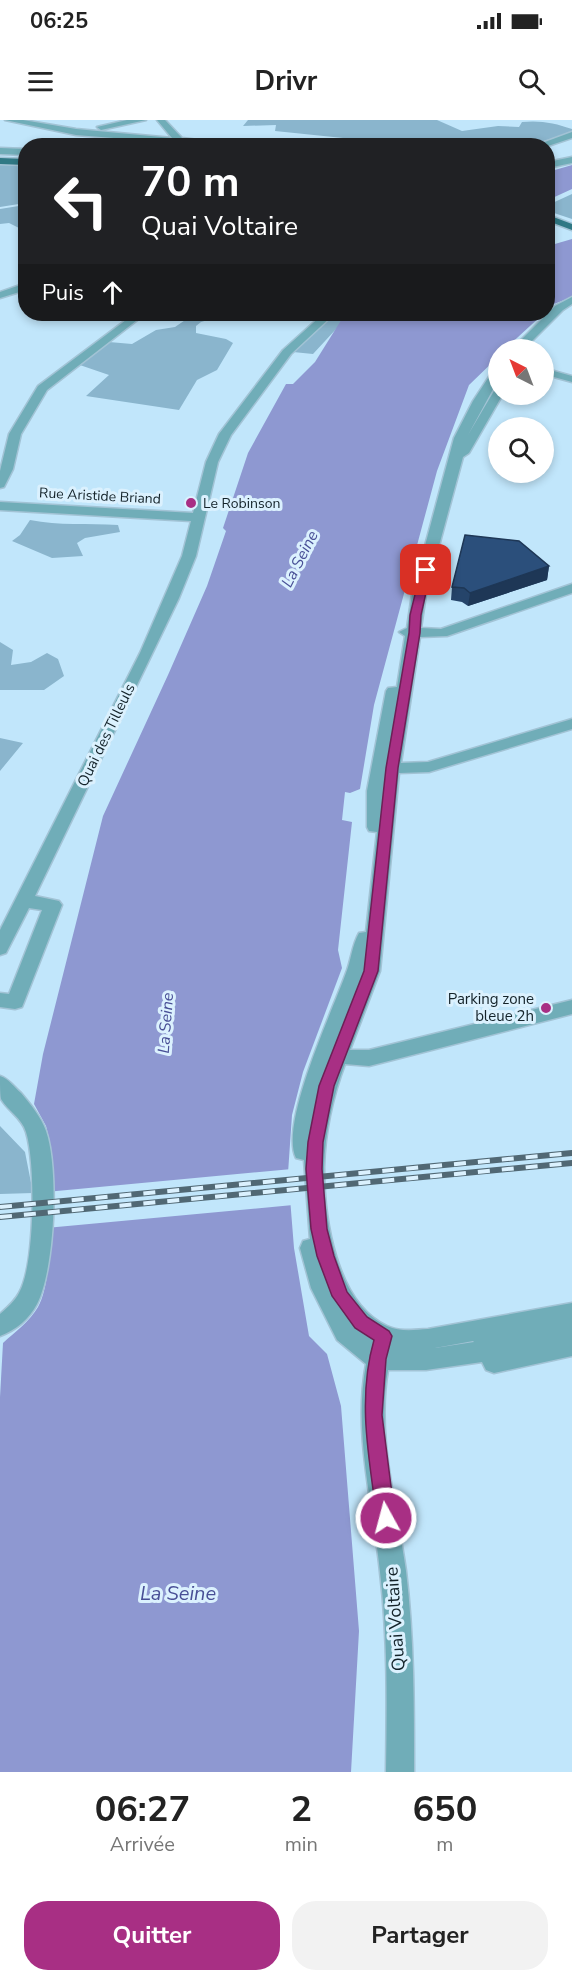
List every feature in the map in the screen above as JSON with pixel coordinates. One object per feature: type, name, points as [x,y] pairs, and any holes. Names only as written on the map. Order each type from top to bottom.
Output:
[{"type":"main road","points":[[0,159],[18,160]]},
{"type":"main road","points":[[555,218],[572,224]]},
{"type":"street","points":[[9,120],[76,132],[133,138]]},
{"type":"street","points":[[76,132],[142,120]]},
{"type":"street","points":[[161,120],[177,138]]},
{"type":"street","points":[[555,140],[572,135]]},
{"type":"street","points":[[0,152],[18,152]]},
{"type":"street","points":[[555,164],[572,160]]},
{"type":"street","points":[[0,295],[18,289]]},
{"type":"street","points":[[555,312],[572,300]]},
{"type":"street","points":[[541,339],[572,308]]},
{"type":"street","points":[[0,484],[7,469],[15,434],[42,388],[131,321]]},
{"type":"street","name":"Quai des Tilleuls","points":[[0,948],[151,644],[186,564],[212,462],[225,434],[287,352],[321,321]]},
{"type":"street","points":[[527,339],[546,321]]},
{"type":"street","points":[[554,374],[572,379]]},
{"type":"street","points":[[488,387],[460,438],[411,632],[386,767],[375,791],[371,898],[364,949],[332,1053],[310,1099],[303,1148],[305,1206],[312,1251],[322,1288],[345,1333],[377,1359],[406,1363],[572,1313]]},
{"type":"street","points":[[455,464],[492,405]]},
{"type":"street","name":"Rue Aristide Briand","points":[[0,506],[198,516]]},
{"type":"street","points":[[411,632],[442,633],[572,588]]},
{"type":"street","points":[[386,767],[429,767],[572,724]]},
{"type":"street","points":[[0,1000],[15,1002],[53,905],[24,901]]},
{"type":"street","points":[[332,1053],[355,1059],[378,1057],[572,1007]]},
{"type":"street","points":[[332,1053],[315,1142],[314,1169],[319,1229],[325,1256],[341,1296],[361,1322],[383,1336],[404,1341],[484,1339],[572,1329]]},
{"type":"street","points":[[0,1084],[27,1113],[37,1133],[41,1162],[42,1211],[36,1272],[30,1296],[7,1322],[0,1326]]},
{"type":"street","name":"Quai Voltaire","points":[[383,1336],[377,1359],[373,1415],[396,1599],[400,1772]]},
{"type":"street","points":[[484,1339],[494,1362],[572,1346]]},
{"type":"shaded area","points":[[248,120],[437,120],[462,131],[498,126],[519,127],[522,122],[535,121],[566,127],[572,129],[572,133],[554,138],[343,138],[275,131],[276,125],[243,126]]},
{"type":"shaded area","points":[[0,164],[18,165],[18,204],[0,207]]},
{"type":"shaded area","points":[[572,194],[572,219],[555,213],[555,202]]},
{"type":"shaded area","points":[[18,206],[18,228],[9,223],[0,224],[0,209]]},
{"type":"shaded area","points":[[184,321],[204,321],[196,326],[196,333],[226,339],[233,343],[217,370],[197,380],[179,410],[86,396],[109,375],[74,363],[109,342],[132,344],[156,330],[175,327]]},
{"type":"shaded area","points":[[325,321],[344,321],[313,354],[293,352]]},
{"type":"shaded area","points":[[30,520],[63,524],[118,525],[120,532],[85,538],[77,543],[83,556],[52,558],[12,541],[20,535]]},
{"type":"shaded area","points":[[0,642],[13,650],[11,665],[31,662],[47,653],[58,659],[64,676],[44,690],[0,690]]},
{"type":"shaded area","points":[[0,738],[23,743],[0,771]]},
{"type":"shaded area","points":[[0,1126],[25,1152],[33,1193],[0,1194]]},
{"type":"water","points":[[572,165],[572,189],[555,197],[555,170]]},
{"type":"water","points":[[572,239],[572,297],[555,304],[555,244]]},
{"type":"water","name":"La Seine","points":[[341,321],[535,321],[516,339],[488,339],[488,367],[469,385],[437,471],[374,705],[360,789],[350,793],[345,792],[342,820],[352,822],[338,950],[342,968],[303,1072],[292,1115],[288,1173],[294,1248],[309,1336],[327,1354],[341,1406],[359,1631],[351,1772],[0,1772],[0,1397],[3,1343],[35,1312],[44,1292],[47,1273],[50,1228],[50,1142],[46,1126],[34,1104],[43,1054],[103,816],[207,586],[226,531],[223,528],[248,453],[286,384],[293,384],[315,362]]},
{"type":"pier","points":[[292,1169],[293,1205],[46,1228],[46,1192]]},
{"type":"building","points":[[465,535],[519,541],[549,566],[470,593],[464,588],[452,587]]},
{"type":"railway","points":[[0,1207],[572,1153]]},
{"type":"railway","points":[[0,1217],[572,1163]]},
{"type":"place","name":"Le Robinson","points":[[191,503]]},
{"type":"place","name":"Parking zone bleue 2h","points":[[546,1008]]},
{"type":"route","points":[[386,1518],[373,1415],[377,1359],[383,1336],[361,1322],[341,1296],[325,1256],[316,1203],[315,1142],[327,1086],[371,971],[392,768],[415,633],[415,615],[426,570]]}]
